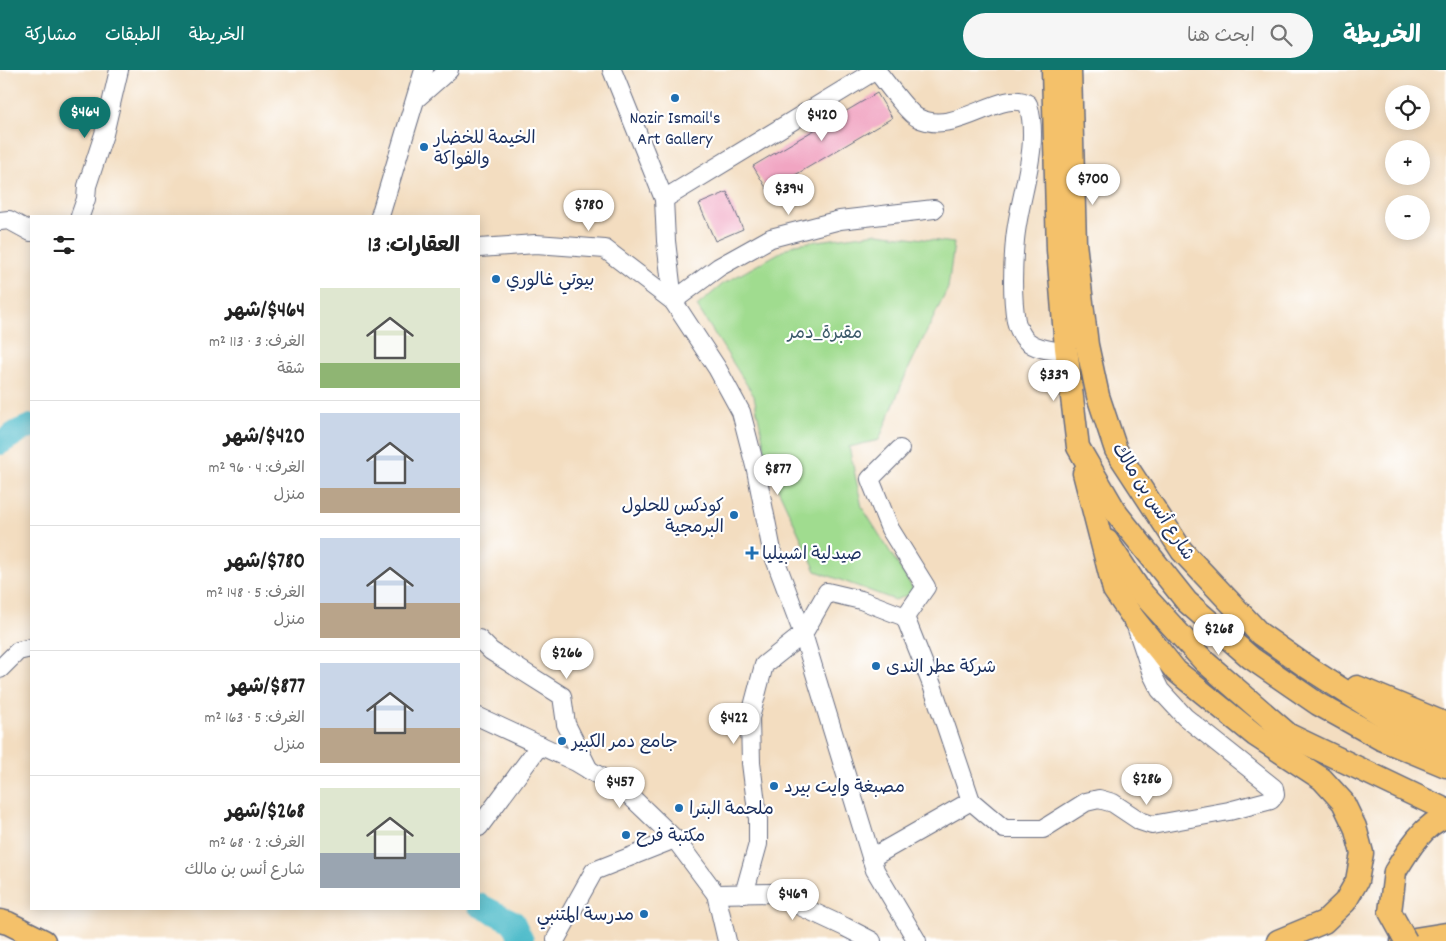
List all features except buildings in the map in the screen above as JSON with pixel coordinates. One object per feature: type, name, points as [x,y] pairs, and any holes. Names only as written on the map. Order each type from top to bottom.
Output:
[{"type":"main road","name":"شارع أنس بن مالك","points":[[1053,70],[1058,250],[1073,348],[1098,396],[1116,450],[1182,551],[1260,634],[1307,668],[1388,719],[1446,746]]},
{"type":"main road","name":"شارع أنس بن مالك","points":[[1070,70],[1075,243],[1073,348],[1078,447],[1117,514],[1187,602],[1251,658],[1318,704],[1381,739],[1446,766]]},
{"type":"main road","points":[[1078,447],[1114,590],[1134,618],[1176,671],[1255,735],[1322,779],[1343,802],[1356,826],[1362,853],[1357,882],[1345,902],[1324,922],[1278,941]]},
{"type":"main road","points":[[1098,528],[1140,591],[1205,662],[1289,735],[1446,810]]},
{"type":"main road","points":[[1307,668],[1446,724]]},
{"type":"main road","points":[[1406,941],[1390,912],[1395,872],[1413,843],[1438,819],[1446,817]]},
{"type":"main road","points":[[0,922],[8,923],[44,941]]},
{"type":"main road","points":[[1402,941],[1446,934]]},
{"type":"main road","points":[[0,937],[9,937],[15,941]]},
{"type":"street","points":[[80,215],[86,199],[86,186],[104,134],[119,70]]},
{"type":"street","points":[[380,215],[424,70]]},
{"type":"street","points":[[416,100],[448,70]]},
{"type":"street","points":[[612,70],[664,199],[666,241],[673,300]]},
{"type":"street","points":[[664,199],[871,73],[880,75],[916,117],[930,122],[947,122],[1003,103],[1023,100],[1028,104],[1031,112],[1032,144],[1015,240],[1014,290],[1016,323],[1026,340],[1039,348],[1073,348]]},
{"type":"street","points":[[673,300],[719,267],[771,238],[840,220],[934,209]]},
{"type":"street","points":[[0,221],[10,220],[30,231]]},
{"type":"street","points":[[480,248],[536,244],[605,249],[673,300],[717,368],[741,412],[756,470],[772,551],[803,634],[875,870],[917,941]]},
{"type":"street","points":[[900,449],[870,479],[890,529],[926,587],[905,617]]},
{"type":"street","points":[[744,894],[758,844],[758,819],[751,763],[750,718],[764,665],[803,634],[827,592],[861,600],[905,617],[932,685],[971,801],[1004,829],[1043,829],[1086,802],[1099,798],[1113,804],[1140,821],[1152,825],[1229,812],[1274,798],[1274,788],[1185,717],[1160,690],[1152,674],[1134,618]]},
{"type":"street","points":[[480,641],[491,651],[562,696],[566,724],[589,770]]},
{"type":"street","points":[[0,669],[18,651],[30,648]]},
{"type":"street","points":[[480,717],[589,770],[626,792],[675,839],[716,894],[727,941]]},
{"type":"street","points":[[480,826],[540,746]]},
{"type":"street","points":[[871,858],[971,801]]},
{"type":"street","points":[[556,939],[594,871],[675,839]]},
{"type":"street","points":[[716,894],[772,893],[872,941]]},
{"type":"green space","name":"مقبرة_دمر","points":[[878,233],[954,243],[948,288],[906,374],[879,440],[849,447],[862,507],[915,592],[895,600],[816,571],[769,469],[754,396],[697,306],[723,284],[795,244]]},
{"type":"waterway","points":[[0,443],[30,426]]},
{"type":"waterway","points":[[480,906],[513,922],[522,941]]},
{"type":"place","name":"Nazir Ismail's Art Gallery","points":[[675,98]]},
{"type":"place","name":"الخيمة للخضار والفواكة","points":[[424,147]]},
{"type":"place","name":"بيوتي غالوري","points":[[496,279]]},
{"type":"place","name":"كودكس للحلول البرمجية","points":[[734,515]]},
{"type":"place","name":"صيدلية اشبيليا","points":[[752,553]]},
{"type":"place","name":"شركة عطر الندى","points":[[876,666]]},
{"type":"place","name":"جامع دمر الكبير","points":[[562,741]]},
{"type":"place","name":"مصبغة وايت بيرد","points":[[774,786]]},
{"type":"place","name":"ملحمة البترا","points":[[679,808]]},
{"type":"place","name":"مكتبة فرح","points":[[626,835]]},
{"type":"place","name":"مدرسة المتنبي","points":[[644,914]]}]
